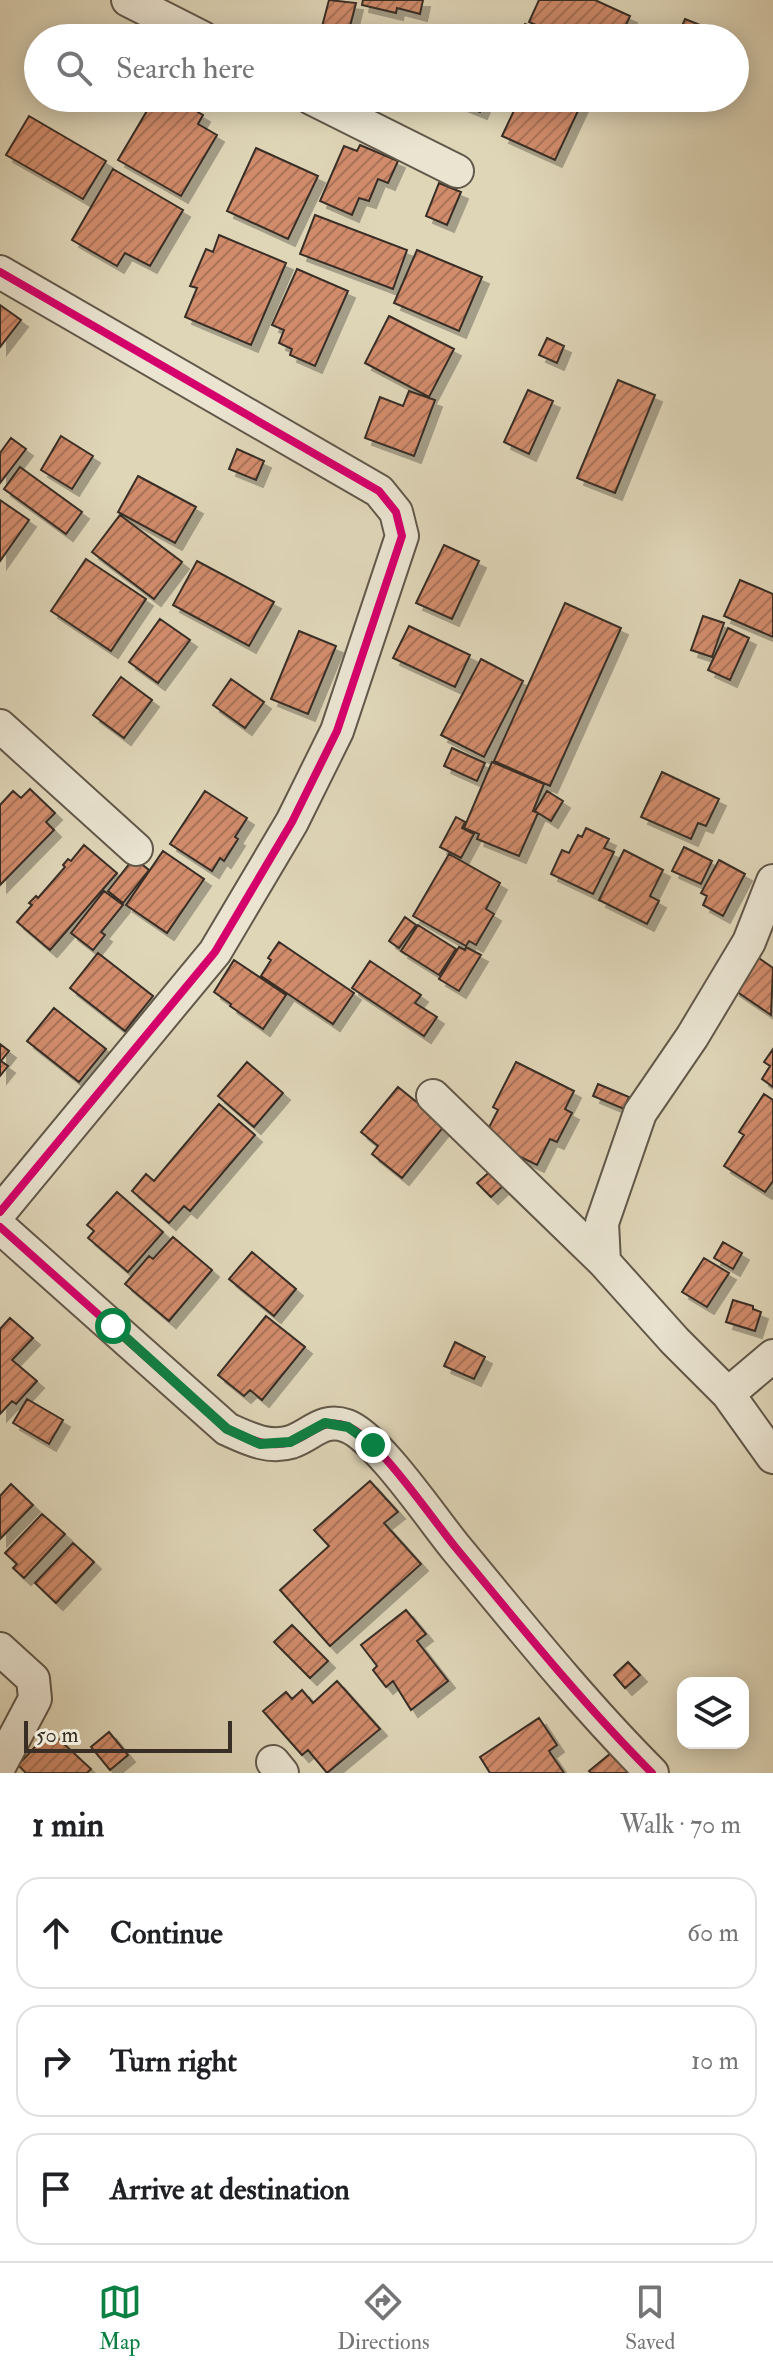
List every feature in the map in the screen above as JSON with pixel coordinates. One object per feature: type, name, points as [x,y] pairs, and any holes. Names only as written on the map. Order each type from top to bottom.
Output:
[{"type":"street","points":[[128,0],[175,24]]},
{"type":"street","points":[[339,112],[457,171]]},
{"type":"street","points":[[0,272],[379,491],[396,512],[402,536],[337,731],[292,822],[223,939],[0,1212]]},
{"type":"street","points":[[0,726],[136,849]]},
{"type":"street","points":[[604,1262],[602,1223],[640,1113],[692,1037],[749,942],[773,881]]},
{"type":"street","points":[[433,1096],[604,1262],[728,1394],[773,1457]]},
{"type":"street","points":[[0,1227],[227,1429],[260,1444],[290,1442],[325,1423],[348,1427],[373,1445],[485,1583],[617,1738],[652,1773]]},
{"type":"street","points":[[728,1394],[773,1356]]},
{"type":"street","points":[[0,1649],[33,1679],[35,1699],[0,1765]]},
{"type":"building","points":[[329,0],[356,3],[351,24],[323,24]]},
{"type":"building","points":[[363,0],[423,0],[420,14],[397,8],[396,13],[362,5]]},
{"type":"building","points":[[539,0],[595,0],[630,16],[626,24],[529,22]]},
{"type":"building","points":[[146,112],[198,112],[203,115],[198,124],[217,135],[181,196],[118,160]]},
{"type":"building","points":[[513,112],[577,112],[555,160],[502,136]]},
{"type":"building","points":[[29,116],[106,161],[83,199],[6,155]]},
{"type":"building","points":[[360,145],[398,161],[388,183],[378,179],[369,201],[359,198],[352,215],[320,201],[344,146],[357,151]]},
{"type":"building","points":[[256,148],[318,176],[288,239],[227,211]]},
{"type":"building","points":[[113,169],[183,210],[150,266],[125,253],[117,266],[72,240]]},
{"type":"building","points":[[439,183],[461,192],[447,225],[426,216]]},
{"type":"building","points":[[315,215],[407,250],[393,289],[300,254]]},
{"type":"building","points":[[219,235],[286,263],[251,345],[185,317],[197,288],[190,286],[206,249],[213,252]]},
{"type":"building","points":[[417,250],[482,277],[459,331],[394,303]]},
{"type":"building","points":[[297,269],[348,291],[315,366],[290,355],[292,349],[279,343],[284,330],[272,325]]},
{"type":"building","points":[[0,305],[21,320],[0,347]]},
{"type":"building","points":[[389,316],[454,349],[429,397],[365,363]]},
{"type":"building","points":[[547,338],[564,346],[557,363],[539,355]]},
{"type":"building","points":[[618,380],[655,395],[615,493],[577,478]]},
{"type":"building","points":[[528,390],[553,401],[529,454],[504,442]]},
{"type":"building","points":[[409,391],[435,400],[414,456],[365,438],[380,397],[403,406]]},
{"type":"building","points":[[61,436],[93,456],[72,489],[41,470]]},
{"type":"building","points":[[11,438],[26,449],[0,483],[0,453]]},
{"type":"building","points":[[237,449],[264,461],[256,480],[229,469]]},
{"type":"building","points":[[20,467],[82,512],[66,534],[4,489]]},
{"type":"building","points":[[138,476],[196,507],[175,543],[118,512]]},
{"type":"building","points":[[0,500],[29,520],[0,561]]},
{"type":"building","points":[[120,515],[182,562],[154,599],[92,552]]},
{"type":"building","points":[[444,545],[479,561],[452,619],[416,603]]},
{"type":"building","points":[[86,559],[146,599],[111,651],[51,611]]},
{"type":"building","points":[[197,561],[274,602],[249,646],[173,605]]},
{"type":"building","points":[[740,580],[773,594],[773,637],[724,616]]},
{"type":"building","points":[[565,603],[621,628],[550,786],[494,761]]},
{"type":"building","points":[[703,616],[724,623],[712,657],[691,650]]},
{"type":"building","points":[[160,619],[190,640],[158,683],[129,662]]},
{"type":"building","points":[[409,626],[470,655],[455,687],[393,658]]},
{"type":"building","points":[[728,628],[749,638],[730,680],[708,670]]},
{"type":"building","points":[[299,631],[336,646],[308,714],[271,699]]},
{"type":"building","points":[[481,659],[523,681],[484,757],[441,735]]},
{"type":"building","points":[[121,677],[152,700],[124,738],[93,715]]},
{"type":"building","points":[[231,679],[264,702],[245,728],[213,705]]},
{"type":"building","points":[[452,748],[485,763],[477,781],[444,766]]},
{"type":"building","points":[[492,762],[544,784],[533,811],[538,813],[519,856],[477,839],[479,834],[464,828]]},
{"type":"building","points":[[662,772],[719,799],[706,826],[698,823],[691,839],[641,817]]},
{"type":"building","points":[[30,789],[55,813],[46,822],[54,830],[0,885],[0,805],[13,791],[21,798]]},
{"type":"building","points":[[205,791],[247,818],[224,861],[220,858],[212,871],[170,844]]},
{"type":"building","points":[[547,791],[563,801],[551,821],[535,811]]},
{"type":"building","points":[[456,817],[465,822],[462,828],[474,834],[461,858],[440,847]]},
{"type":"building","points":[[586,828],[609,839],[604,848],[614,852],[593,894],[551,874],[562,850],[569,853],[578,835],[582,837]]},
{"type":"building","points":[[84,845],[117,873],[50,950],[17,922],[32,905],[29,903],[36,896],[38,898],[65,867],[63,865],[68,859],[71,861]]},
{"type":"building","points":[[684,847],[712,861],[701,884],[672,871]]},
{"type":"building","points":[[624,850],[663,870],[650,896],[659,901],[647,924],[599,900]]},
{"type":"building","points":[[163,851],[204,879],[167,933],[126,905]]},
{"type":"building","points":[[449,854],[500,883],[486,909],[494,914],[476,945],[469,941],[466,946],[413,916]]},
{"type":"building","points":[[134,858],[149,870],[123,903],[108,891]]},
{"type":"building","points":[[719,860],[745,874],[723,916],[703,905],[707,896],[701,893]]},
{"type":"building","points":[[104,891],[123,905],[101,932],[105,935],[93,950],[71,933]]},
{"type":"building","points":[[405,917],[416,925],[399,948],[389,941]]},
{"type":"building","points":[[418,925],[456,949],[439,975],[401,951]]},
{"type":"building","points":[[279,942],[354,993],[333,1024],[261,976]]},
{"type":"building","points":[[459,947],[481,955],[459,991],[439,979]]},
{"type":"building","points":[[98,953],[153,996],[125,1031],[70,988]]},
{"type":"building","points":[[756,956],[773,968],[771,1015],[733,989]]},
{"type":"building","points":[[234,960],[286,995],[263,1029],[214,992]]},
{"type":"building","points":[[370,961],[421,995],[415,1003],[437,1017],[424,1036],[352,988]]},
{"type":"building","points":[[54,1008],[106,1049],[79,1082],[27,1041]]},
{"type":"building","points":[[0,1044],[9,1051],[1,1061],[8,1066],[0,1076]]},
{"type":"building","points":[[773,1049],[773,1087],[762,1079],[770,1066],[764,1062]]},
{"type":"building","points":[[247,1062],[283,1093],[254,1127],[218,1096]]},
{"type":"building","points":[[516,1062],[574,1091],[565,1109],[572,1113],[557,1142],[550,1139],[537,1165],[483,1139],[498,1110],[493,1107]]},
{"type":"building","points":[[598,1084],[629,1097],[624,1109],[593,1096]]},
{"type":"building","points":[[398,1087],[445,1125],[402,1178],[372,1154],[378,1146],[361,1132]]},
{"type":"building","points":[[764,1094],[773,1100],[773,1181],[765,1192],[724,1166],[744,1135],[739,1132]]},
{"type":"building","points":[[219,1104],[255,1135],[190,1211],[184,1206],[169,1223],[132,1191],[146,1174],[154,1181]]},
{"type":"building","points":[[493,1169],[506,1183],[491,1197],[477,1183]]},
{"type":"building","points":[[117,1192],[163,1232],[128,1272],[88,1238],[94,1231],[87,1225]]},
{"type":"building","points":[[173,1237],[212,1270],[169,1321],[125,1284],[149,1256],[153,1259]]},
{"type":"building","points":[[723,1242],[742,1253],[733,1269],[714,1258]]},
{"type":"building","points":[[252,1252],[296,1289],[274,1316],[229,1279]]},
{"type":"building","points":[[704,1258],[729,1273],[707,1307],[682,1292]]},
{"type":"building","points":[[733,1300],[761,1312],[755,1331],[726,1322]]},
{"type":"building","points":[[266,1316],[305,1347],[262,1400],[250,1390],[244,1396],[218,1375]]},
{"type":"building","points":[[10,1318],[33,1338],[12,1360],[37,1381],[16,1404],[12,1401],[0,1414],[0,1329]]},
{"type":"building","points":[[455,1342],[485,1357],[474,1379],[444,1366]]},
{"type":"building","points":[[27,1399],[63,1420],[49,1444],[13,1423]]},
{"type":"building","points":[[370,1481],[398,1512],[384,1523],[421,1564],[330,1646],[280,1590],[329,1546],[314,1530]]},
{"type":"building","points":[[11,1484],[33,1505],[0,1539],[0,1496]]},
{"type":"building","points":[[42,1514],[65,1534],[24,1578],[13,1568],[17,1564],[5,1553]]},
{"type":"building","points":[[73,1543],[94,1562],[56,1603],[35,1583]]},
{"type":"building","points":[[406,1610],[426,1634],[417,1641],[448,1681],[411,1710],[393,1681],[386,1687],[373,1670],[377,1666],[361,1645]]},
{"type":"building","points":[[292,1625],[328,1661],[310,1678],[274,1642]]},
{"type":"building","points":[[628,1662],[640,1675],[625,1688],[614,1675]]},
{"type":"building","points":[[337,1681],[380,1729],[327,1773],[308,1750],[302,1755],[263,1711],[286,1692],[292,1699],[302,1690],[313,1703]]},
{"type":"building","points":[[539,1718],[557,1745],[549,1751],[564,1773],[490,1773],[480,1757]]},
{"type":"building","points":[[50,1731],[91,1769],[87,1773],[26,1773],[18,1765]]},
{"type":"building","points":[[109,1732],[128,1755],[110,1770],[91,1747]]},
{"type":"building","points":[[616,1749],[637,1773],[589,1771]]},
{"type":"cycle path","points":[[0,272],[379,491],[396,512],[402,536],[337,731],[292,822],[215,952],[0,1212]]},
{"type":"cycle path","points":[[0,1227],[227,1429],[258,1442],[274,1444],[291,1442],[331,1424],[347,1426],[359,1433],[389,1462],[551,1663],[652,1773]]},
{"type":"route","points":[[113,1326],[227,1429],[260,1444],[290,1442],[325,1423],[348,1427],[373,1445]]}]
